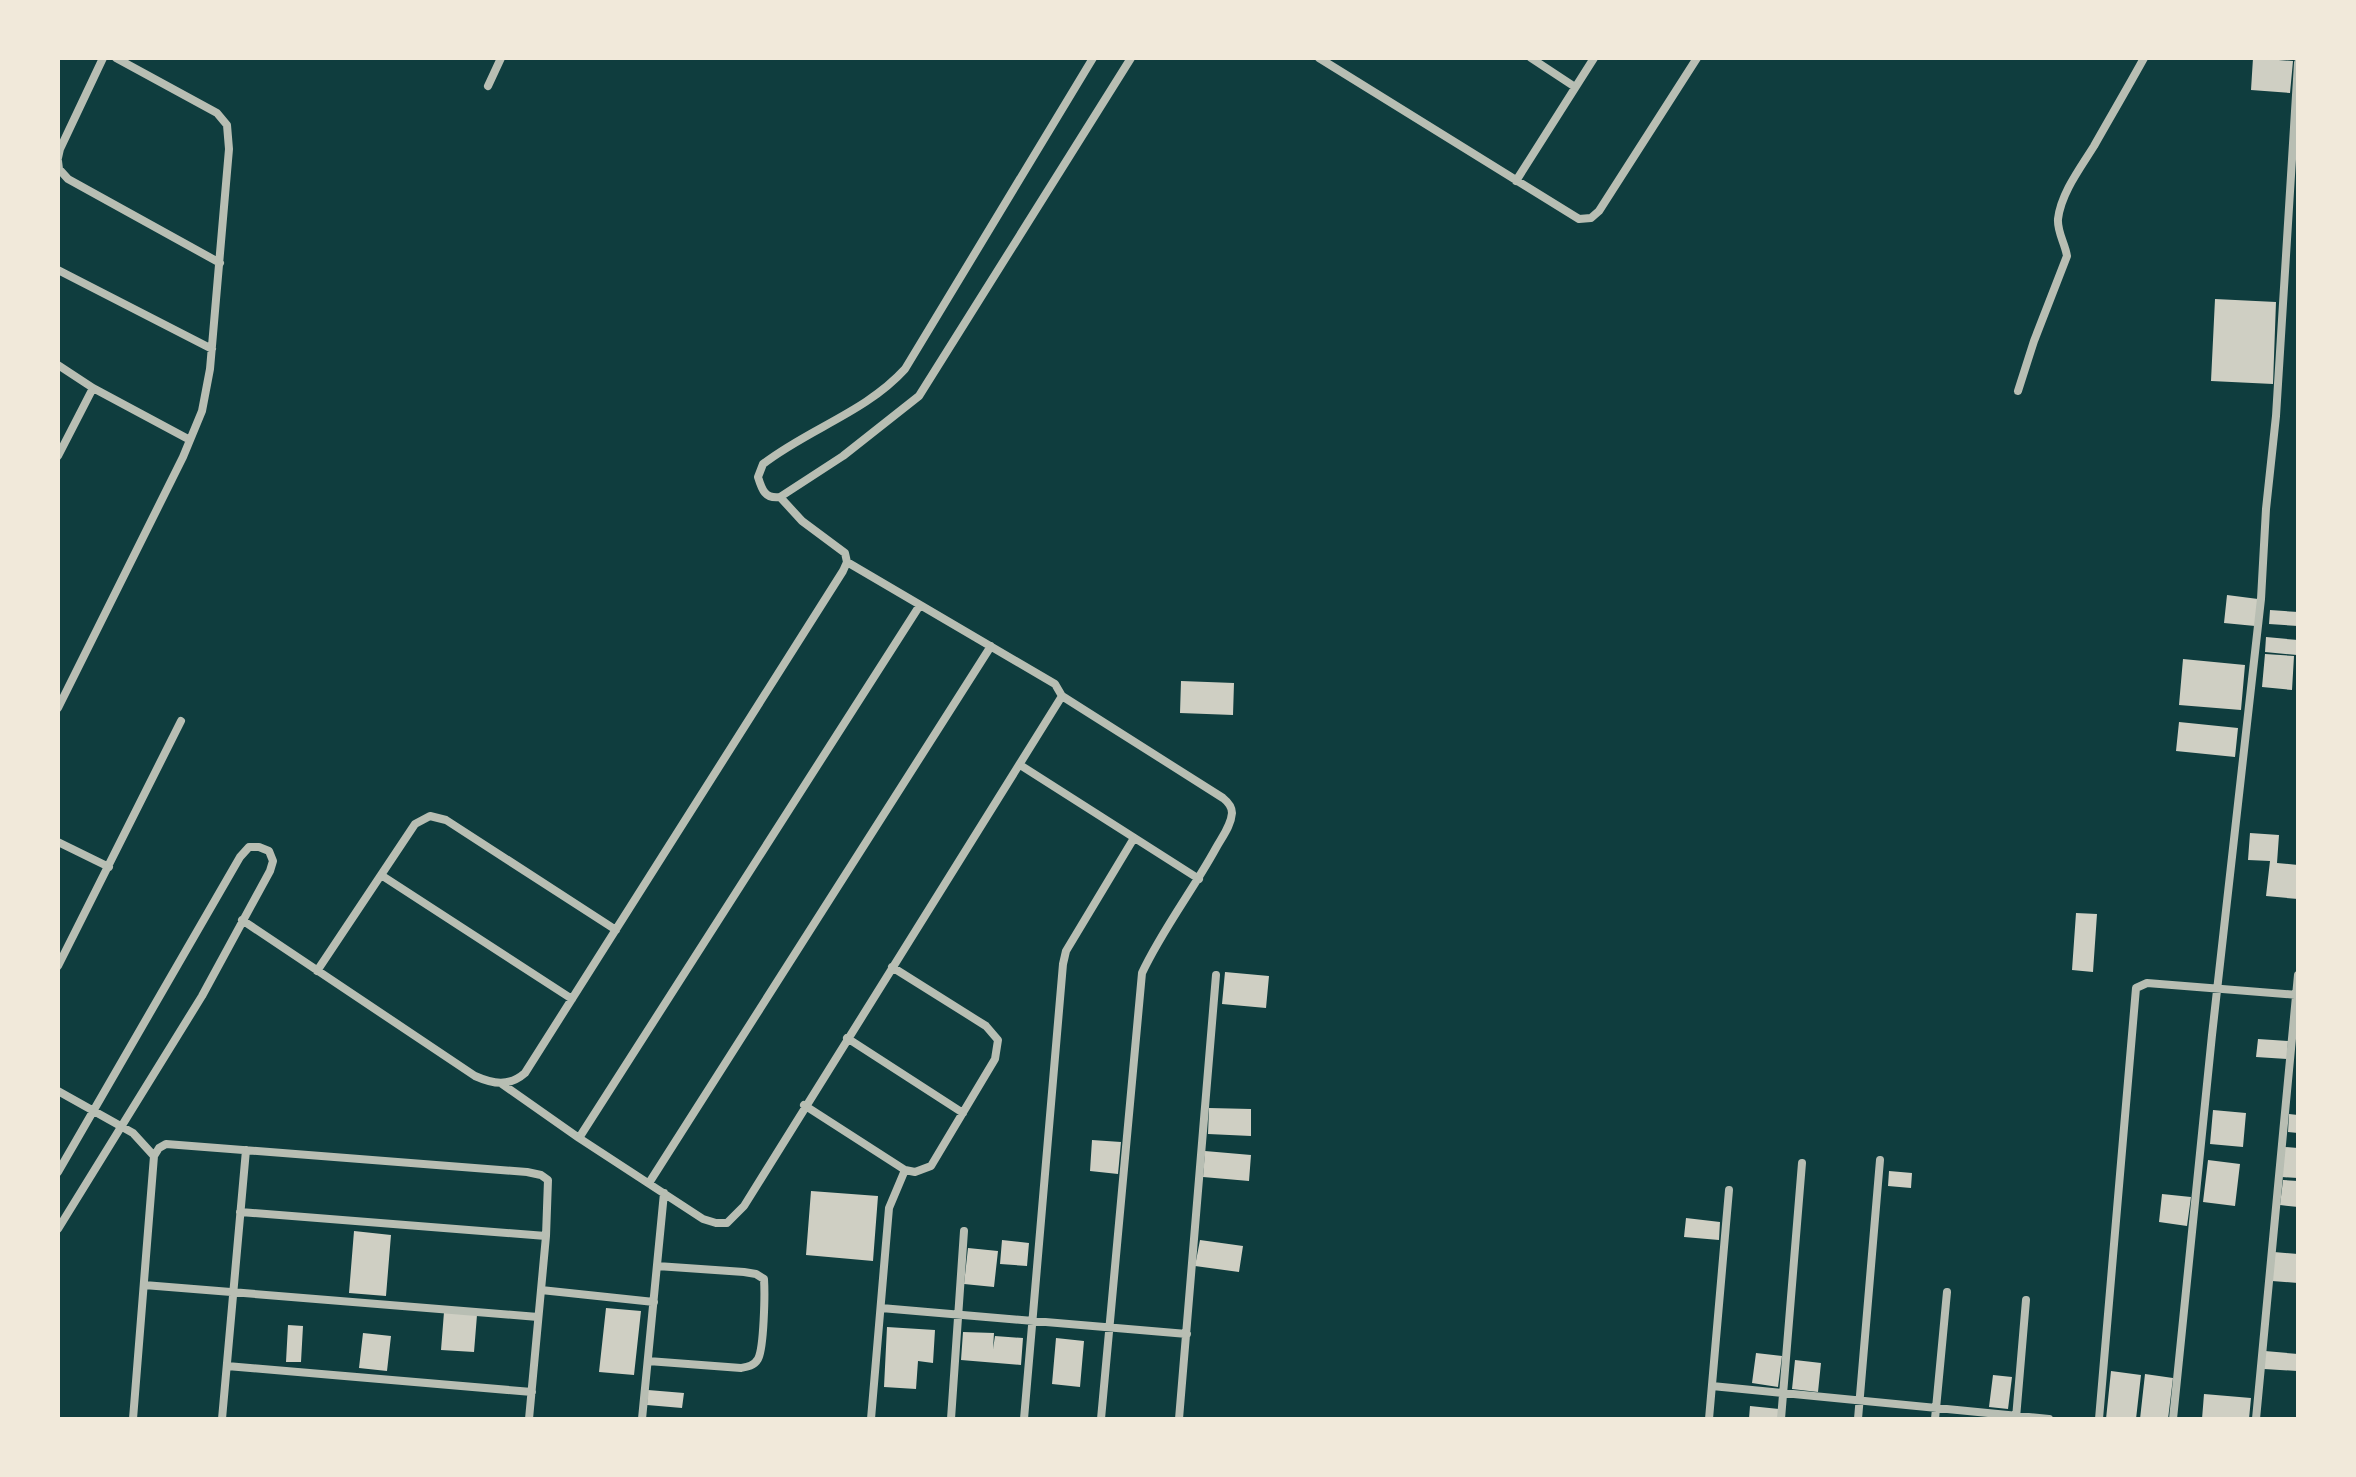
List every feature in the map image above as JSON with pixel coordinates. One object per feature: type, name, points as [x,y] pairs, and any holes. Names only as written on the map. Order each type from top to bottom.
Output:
[{"type":"street","points":[[103,58],[60,149],[59,169],[68,179],[220,263]]},
{"type":"street","points":[[58,708],[202,411],[212,349],[220,263],[229,149],[227,125],[217,113],[116,58]]},
{"type":"street","points":[[488,86],[501,58]]},
{"type":"street","points":[[1093,58],[905,369],[895,380],[852,410],[770,459],[759,469],[758,477],[766,495],[780,497],[843,456],[910,405],[928,385],[1131,58]]},
{"type":"street","points":[[1321,58],[1579,219],[1591,218],[1599,211],[1697,58]]},
{"type":"street","points":[[1531,58],[1575,87]]},
{"type":"street","points":[[1516,181],[1594,58]]},
{"type":"street","points":[[2018,391],[2067,256],[2059,233],[2058,220],[2062,206],[2073,181],[2144,58]]},
{"type":"street","points":[[2173,1419],[2261,599],[2298,63]]},
{"type":"street","points":[[58,270],[212,349]]},
{"type":"street","points":[[58,365],[93,388],[190,440]]},
{"type":"street","points":[[58,456],[93,388]]},
{"type":"street","points":[[502,1084],[517,1080],[525,1073],[843,571],[847,562],[845,553],[802,521],[780,497]]},
{"type":"street","points":[[847,562],[1055,684],[1062,696],[1231,805],[1229,824],[1142,973],[1101,1419]]},
{"type":"street","points":[[579,1138],[920,605]]},
{"type":"street","points":[[649,1183],[991,646]]},
{"type":"street","points":[[242,920],[475,1076],[502,1084],[703,1219],[727,1223],[744,1206],[804,1105],[1062,696]]},
{"type":"street","points":[[58,966],[181,721]]},
{"type":"street","points":[[1020,765],[1199,879]]},
{"type":"street","points":[[317,971],[415,824],[423,818],[439,817],[616,930]]},
{"type":"street","points":[[1024,1419],[1063,964],[1066,951],[1134,838]]},
{"type":"street","points":[[58,842],[109,867]]},
{"type":"street","points":[[58,1172],[240,857],[249,847],[269,851],[273,861],[202,996],[58,1229]]},
{"type":"street","points":[[381,875],[572,999]]},
{"type":"street","points":[[804,1105],[905,1170],[915,1172],[931,1166],[995,1059],[998,1040],[986,1026],[892,967]]},
{"type":"street","points":[[1179,1419],[1216,975]]},
{"type":"street","points":[[2256,1419],[2298,975]]},
{"type":"street","points":[[2099,1419],[2136,988],[2147,983],[2297,995]]},
{"type":"street","points":[[847,1038],[963,1113]]},
{"type":"street","points":[[58,1091],[122,1126],[138,1137],[154,1156]]},
{"type":"street","points":[[133,1419],[154,1156],[166,1144],[541,1175],[548,1180],[550,1187],[529,1419]]},
{"type":"street","points":[[222,1419],[246,1150]]},
{"type":"street","points":[[1858,1419],[1880,1160]]},
{"type":"street","points":[[1781,1419],[1802,1163]]},
{"type":"street","points":[[871,1419],[889,1208],[905,1170]]},
{"type":"street","points":[[1709,1419],[1729,1190]]},
{"type":"street","points":[[642,1419],[664,1193]]},
{"type":"street","points":[[240,1212],[546,1236]]},
{"type":"street","points":[[951,1419],[964,1231]]},
{"type":"street","points":[[648,1361],[741,1368],[751,1366],[758,1359],[760,1348],[764,1279],[744,1272],[657,1266]]},
{"type":"street","points":[[144,1285],[538,1317]]},
{"type":"street","points":[[541,1290],[654,1302]]},
{"type":"street","points":[[1935,1419],[1947,1292]]},
{"type":"street","points":[[2016,1417],[2026,1300]]},
{"type":"street","points":[[881,1308],[1187,1334]]},
{"type":"street","points":[[227,1366],[532,1392]]},
{"type":"street","points":[[1712,1386],[2049,1419]]},
{"type":"building","points":[[2253,58],[2293,61],[2290,93],[2251,90]]},
{"type":"building","points":[[2215,299],[2276,302],[2273,384],[2211,381]]},
{"type":"building","points":[[2227,595],[2258,599],[2255,626],[2224,623]]},
{"type":"building","points":[[2270,610],[2298,612],[2298,626],[2269,624]]},
{"type":"building","points":[[2266,637],[2298,640],[2297,655],[2265,652]]},
{"type":"building","points":[[2265,654],[2294,656],[2292,690],[2262,687]]},
{"type":"building","points":[[2183,659],[2245,665],[2241,710],[2179,705]]},
{"type":"building","points":[[1181,681],[1234,683],[1233,715],[1180,713]]},
{"type":"building","points":[[2179,722],[2238,728],[2235,757],[2176,751]]},
{"type":"building","points":[[2250,833],[2279,835],[2277,863],[2298,865],[2298,899],[2266,896],[2270,861],[2248,860]]},
{"type":"building","points":[[2076,913],[2097,914],[2093,972],[2072,970]]},
{"type":"building","points":[[1225,972],[1269,976],[1266,1008],[1222,1004]]},
{"type":"building","points":[[2258,1039],[2288,1041],[2287,1059],[2256,1057]]},
{"type":"building","points":[[1209,1108],[1251,1109],[1251,1136],[1208,1134]]},
{"type":"building","points":[[2213,1110],[2246,1113],[2243,1147],[2210,1144]]},
{"type":"building","points":[[2289,1114],[2298,1115],[2298,1133],[2288,1132]]},
{"type":"building","points":[[1092,1140],[1121,1142],[1118,1174],[1090,1171]]},
{"type":"building","points":[[2285,1147],[2298,1148],[2298,1178],[2282,1177]]},
{"type":"building","points":[[1205,1151],[1251,1155],[1249,1181],[1203,1177]]},
{"type":"building","points":[[2208,1160],[2240,1164],[2235,1206],[2203,1202]]},
{"type":"building","points":[[1889,1171],[1912,1173],[1911,1188],[1888,1186]]},
{"type":"building","points":[[2283,1180],[2298,1181],[2298,1207],[2280,1205]]},
{"type":"building","points":[[811,1191],[878,1196],[873,1261],[806,1255]]},
{"type":"building","points":[[2162,1194],[2191,1197],[2187,1226],[2159,1222]]},
{"type":"building","points":[[1686,1218],[1720,1222],[1719,1240],[1684,1237]]},
{"type":"building","points":[[354,1231],[391,1235],[386,1296],[349,1293]]},
{"type":"building","points":[[1002,1240],[1029,1243],[1027,1266],[1000,1264]]},
{"type":"building","points":[[1200,1240],[1243,1246],[1239,1272],[1195,1266]]},
{"type":"building","points":[[968,1248],[998,1251],[994,1287],[964,1284]]},
{"type":"building","points":[[2274,1252],[2298,1254],[2298,1283],[2272,1281]]},
{"type":"building","points":[[606,1308],[641,1311],[634,1375],[599,1372]]},
{"type":"building","points":[[444,1312],[477,1315],[474,1352],[441,1350]]},
{"type":"building","points":[[288,1325],[303,1326],[301,1362],[286,1362]]},
{"type":"building","points":[[887,1327],[935,1330],[933,1363],[918,1361],[916,1389],[884,1387]]},
{"type":"building","points":[[963,1332],[994,1333],[993,1349],[995,1336],[1023,1338],[1021,1365],[961,1360]]},
{"type":"building","points":[[363,1333],[391,1336],[387,1371],[359,1368]]},
{"type":"building","points":[[1056,1338],[1084,1341],[1080,1387],[1052,1384]]},
{"type":"building","points":[[2265,1351],[2298,1354],[2298,1371],[2264,1369]]},
{"type":"building","points":[[1756,1353],[1782,1356],[1778,1387],[1752,1383]]},
{"type":"building","points":[[1795,1360],[1821,1363],[1818,1392],[1792,1389]]},
{"type":"building","points":[[2111,1371],[2141,1375],[2136,1419],[2106,1419]]},
{"type":"building","points":[[2145,1374],[2173,1378],[2168,1419],[2140,1419]]},
{"type":"building","points":[[1993,1375],[2012,1377],[2008,1409],[1989,1407]]},
{"type":"building","points":[[648,1390],[684,1393],[682,1408],[647,1405]]},
{"type":"building","points":[[2204,1394],[2251,1398],[2249,1419],[2202,1419]]},
{"type":"building","points":[[1750,1406],[1779,1409],[1778,1419],[1749,1419]]}]
